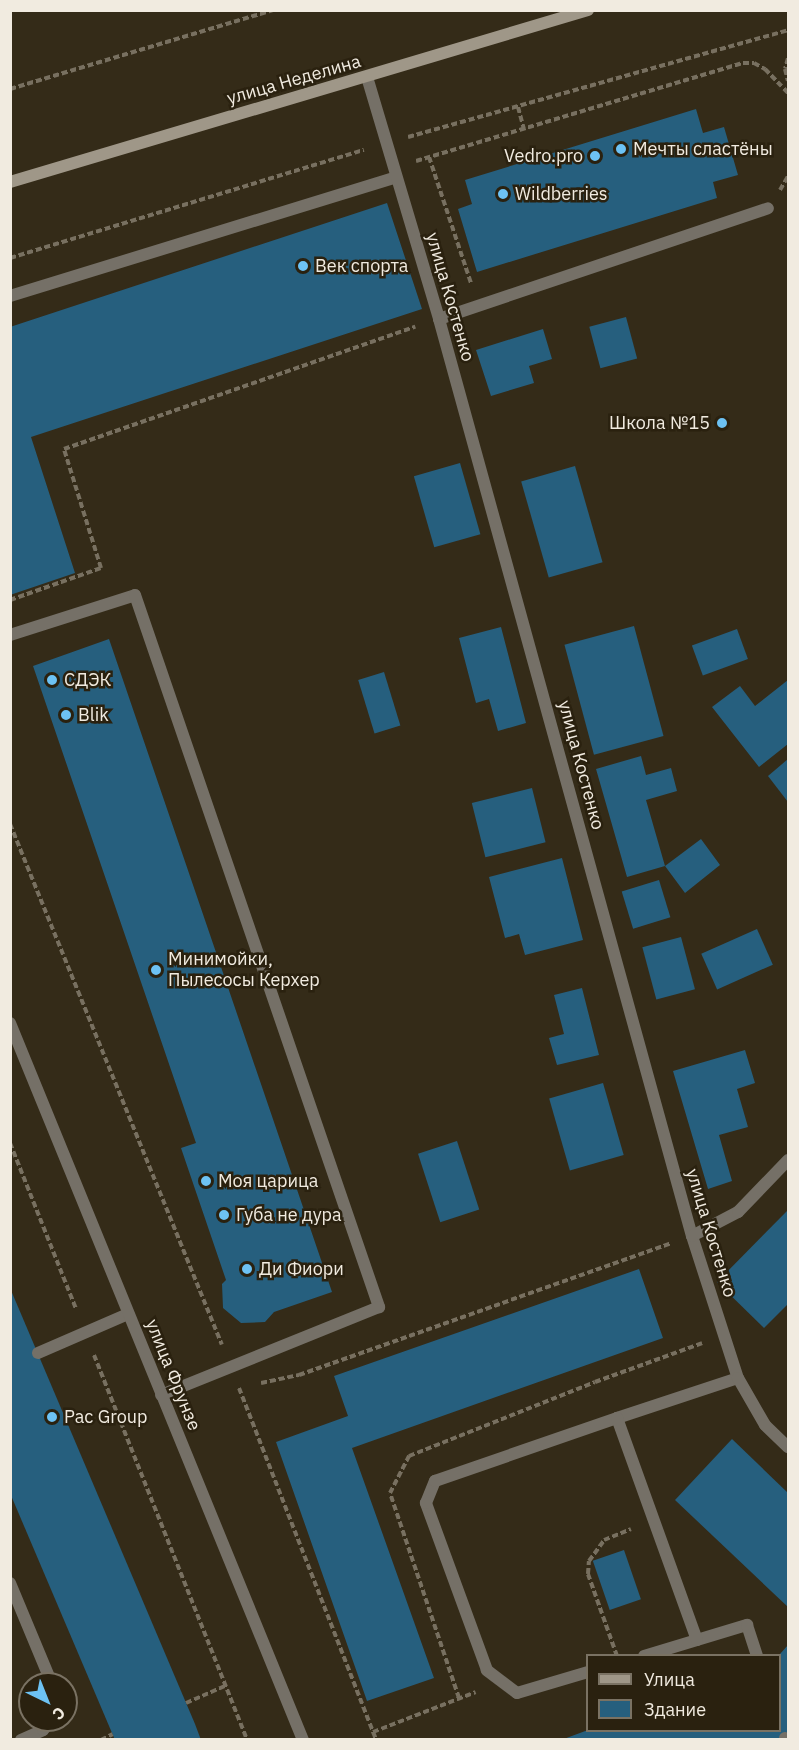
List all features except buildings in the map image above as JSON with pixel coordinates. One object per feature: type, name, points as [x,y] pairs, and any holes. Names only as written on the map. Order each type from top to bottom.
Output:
[{"type":"main road","name":"улица Неделина","points":[[10,182],[588,10]]},
{"type":"street","name":"улица Костенко","points":[[367,77],[439,319],[692,1236],[738,1378],[765,1425],[789,1447]]},
{"type":"street","points":[[10,296],[395,173]]},
{"type":"street","points":[[439,319],[768,208]]},
{"type":"street","points":[[10,635],[135,595],[378,1307],[161,1395]]},
{"type":"street","name":"улица Фрунзе","points":[[10,1023],[303,1740]]},
{"type":"street","points":[[692,1236],[738,1212],[789,1160]]},
{"type":"street","points":[[38,1353],[128,1314]]},
{"type":"street","points":[[586,1673],[517,1693],[488,1670],[426,1503],[435,1481],[738,1378]]},
{"type":"street","points":[[617,1418],[697,1640]]},
{"type":"street","points":[[10,1583],[47,1672]]},
{"type":"street","points":[[651,1654],[747,1625],[756,1654]]},
{"type":"street","points":[[21,1740],[39,1732]]},
{"type":"path","points":[[10,89],[274,10]]},
{"type":"path","points":[[10,258],[386,143],[789,30]]},
{"type":"path","points":[[789,58],[785,69],[789,81]]},
{"type":"path","points":[[395,173],[429,157],[743,63],[754,63],[765,69],[789,93]]},
{"type":"path","points":[[518,107],[525,129]]},
{"type":"path","points":[[429,157],[479,306]]},
{"type":"path","points":[[10,600],[101,568],[64,449],[439,319]]},
{"type":"path","points":[[10,824],[240,1388],[376,1740]]},
{"type":"path","points":[[10,1143],[247,1740]]},
{"type":"path","points":[[259,1384],[298,1375],[692,1236]]},
{"type":"path","points":[[595,1382],[724,1335]]},
{"type":"path","points":[[240,1388],[249,1386]]},
{"type":"path","points":[[616,1654],[588,1574],[589,1561],[604,1540],[654,1519]]},
{"type":"path","points":[[373,1732],[502,1682]]},
{"type":"path","points":[[186,1703],[225,1686]]},
{"type":"path","points":[[101,1740],[113,1734]]},
{"type":"place","name":"Мечты сластёны","points":[[621,149]]},
{"type":"place","name":"Vedro.pro","points":[[595,156]]},
{"type":"place","name":"Wildberries","points":[[503,194]]},
{"type":"place","name":"Век спорта","points":[[303,266]]},
{"type":"place","name":"Школа №15","points":[[722,423]]},
{"type":"place","name":"СДЭК","points":[[52,680]]},
{"type":"place","name":"Blik","points":[[66,715]]},
{"type":"place","name":"Минимойки, Пылесосы Керхер","points":[[156,970]]},
{"type":"place","name":"Моя царица","points":[[206,1181]]},
{"type":"place","name":"Губа не дура","points":[[224,1215]]},
{"type":"place","name":"Ди Фиори","points":[[247,1269]]},
{"type":"place","name":"Pac Group","points":[[52,1417]]}]
